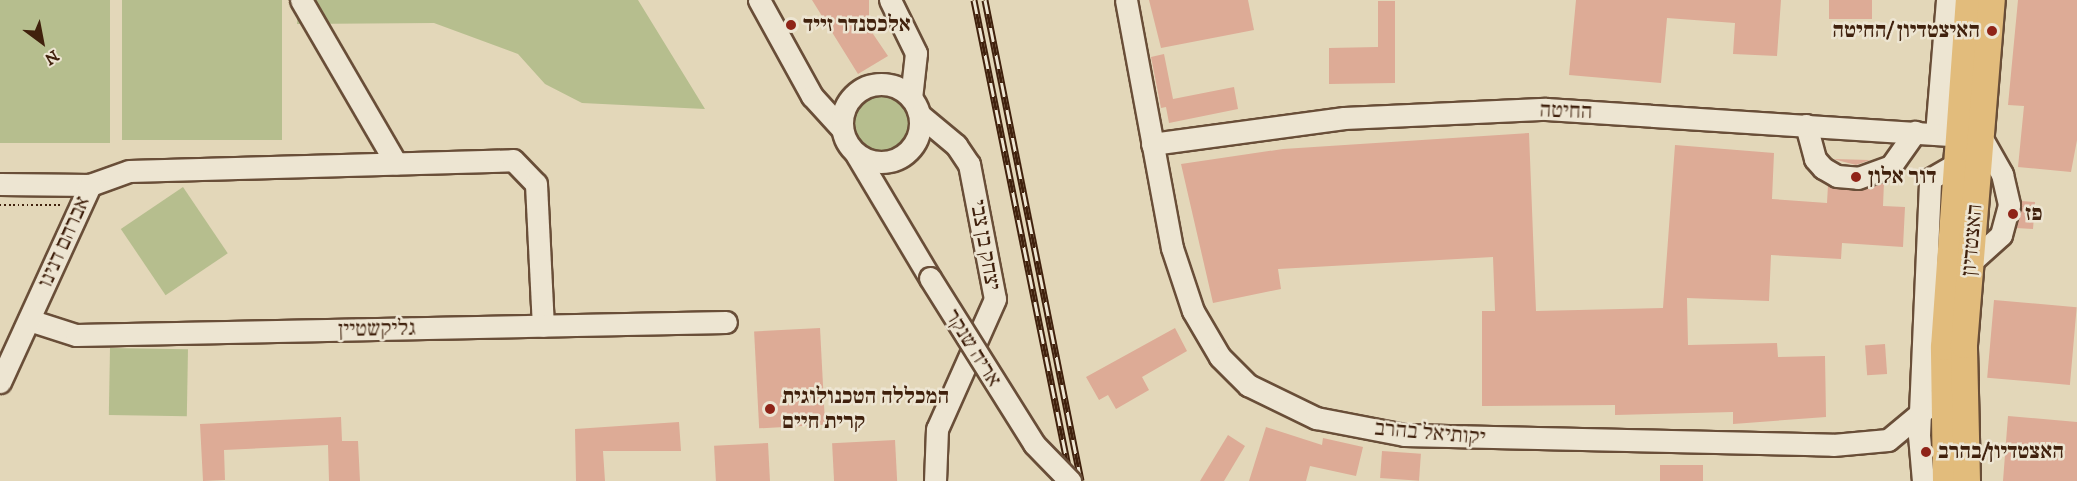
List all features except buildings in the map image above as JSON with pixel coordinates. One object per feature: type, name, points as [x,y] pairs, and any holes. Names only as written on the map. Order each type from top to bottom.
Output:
[{"type":"main road","name":"האצטדיון","points":[[1946,481],[1942,395],[1954,165],[1969,0]]},
{"type":"main road","name":"האצטדיון","points":[[1967,481],[1962,430],[1971,262],[1958,135],[1992,0]]},
{"type":"street","points":[[301,0],[396,163]]},
{"type":"street","points":[[759,0],[812,96],[842,129],[856,154],[878,162],[907,152],[933,138],[956,145]]},
{"type":"street","points":[[888,207],[888,187],[907,152],[916,106],[916,65],[912,42],[890,0]]},
{"type":"street","name":"יקותיאל בהרב","points":[[1126,0],[1172,248],[1193,311],[1220,357],[1248,385],[1316,418],[1404,435],[1833,445],[1888,440]]},
{"type":"street","points":[[1947,0],[1958,135]]},
{"type":"street","points":[[812,96],[833,105],[848,102],[864,88],[885,84],[916,65]]},
{"type":"street","points":[[885,84],[916,106]]},
{"type":"street","points":[[842,129],[848,102]]},
{"type":"street","name":"יצחק בן צבי","points":[[916,106],[956,145],[973,175],[995,299],[937,429],[935,481]]},
{"type":"street","name":"החיטה","points":[[1152,144],[1344,118],[1546,109],[1958,135]]},
{"type":"street","points":[[1806,125],[1815,159],[1823,168],[1837,176],[1858,178],[1891,166],[1915,132]]},
{"type":"street","name":"אריה שנקר","points":[[856,154],[1034,444],[1070,481]]},
{"type":"street","points":[[90,185],[129,171],[513,160],[536,184],[543,326]]},
{"type":"street","points":[[1927,476],[1920,416],[1930,179],[1954,165]]},
{"type":"street","name":"אברהם דנינו","points":[[0,184],[90,185],[0,382]]},
{"type":"street","name":"גליקשטיין","points":[[29,320],[76,335],[726,322]]},
{"type":"street","points":[[1927,476],[1888,440],[1920,416],[1942,395]]},
{"type":"path","points":[[0,205],[81,205]]},
{"type":"green space","points":[[0,0],[110,0],[110,143],[0,143]]},
{"type":"green space","points":[[122,0],[282,0],[282,140],[122,140]]},
{"type":"green space","points":[[299,0],[638,0],[705,109],[582,103],[545,84],[518,54],[434,23],[297,24]]},
{"type":"green space","points":[[882,92],[894,94],[904,101],[911,111],[913,123],[911,135],[904,145],[894,152],[882,154],[870,152],[860,145],[853,135],[851,123],[853,111],[860,101],[870,94]]},
{"type":"green space","points":[[183,187],[228,253],[166,295],[121,229]]},
{"type":"green space","points":[[110,348],[188,349],[187,416],[109,415]]},
{"type":"railway","points":[[974,0],[1071,481]]},
{"type":"railway","points":[[985,0],[1081,481]]},
{"type":"place","name":"אלכסנדר זייד","points":[[791,25]]},
{"type":"place","name":"האיצטדיון /החיטה","points":[[1992,31]]},
{"type":"place","name":"דור אלון","points":[[1856,177]]},
{"type":"place","name":"פז","points":[[2013,214]]},
{"type":"place","name":"המכללה הטכנולוגית קרית חיים","points":[[770,409]]},
{"type":"place","name":"האצטדיון/בהרב","points":[[1926,452]]}]
